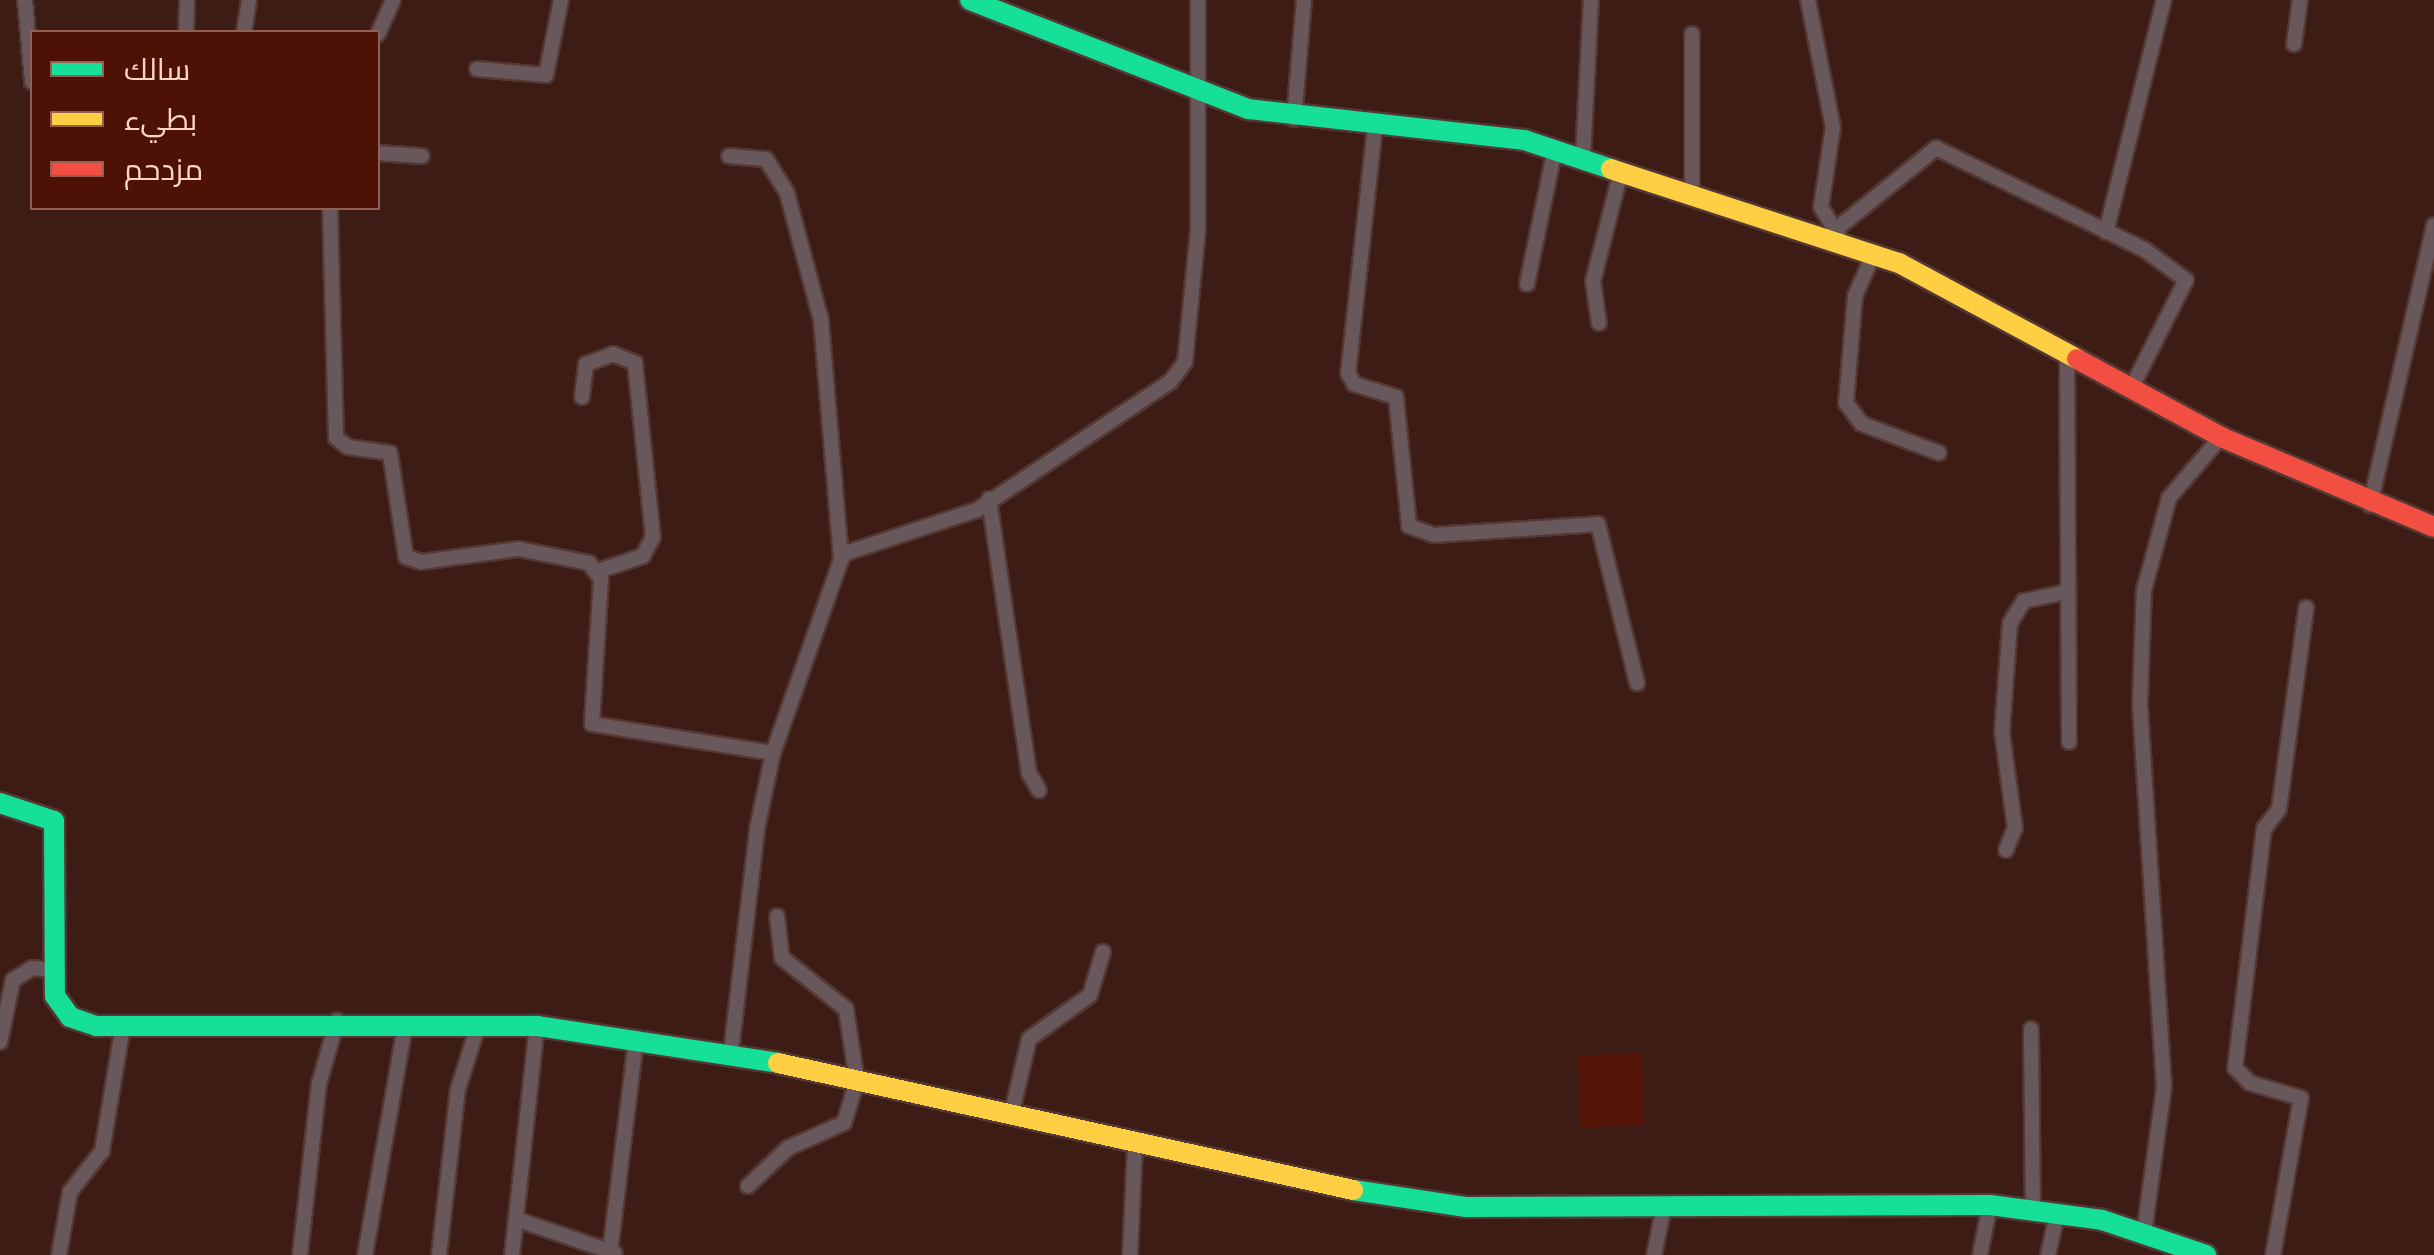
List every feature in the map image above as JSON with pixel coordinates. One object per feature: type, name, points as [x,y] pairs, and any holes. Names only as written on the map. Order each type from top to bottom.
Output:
[{"type":"street","points":[[25,0],[30,59]]},
{"type":"street","points":[[186,0],[186,30]]},
{"type":"street","points":[[244,30],[248,0]]},
{"type":"street","points":[[380,30],[392,0]]},
{"type":"street","points":[[477,68],[546,75],[561,0]]},
{"type":"street","points":[[973,0],[1202,89],[1294,119],[1556,149],[1692,198],[1840,238],[1954,286],[2220,436],[2370,506],[2434,527]]},
{"type":"street","points":[[841,560],[989,498],[1170,382],[1186,362],[1202,89],[1198,0]]},
{"type":"street","points":[[1294,119],[1304,0]]},
{"type":"street","points":[[1583,157],[1591,0]]},
{"type":"street","points":[[1808,0],[1833,126],[1820,192],[1840,238]]},
{"type":"street","points":[[2106,232],[2164,0]]},
{"type":"street","points":[[2294,44],[2300,0]]},
{"type":"street","points":[[1692,34],[1692,198]]},
{"type":"street","points":[[1375,126],[1348,373],[1354,384],[1396,398],[1410,526],[1434,534],[1598,524],[1636,683]]},
{"type":"street","points":[[1840,238],[1936,148],[2106,232],[2186,280],[2132,386]]},
{"type":"street","points":[[1526,284],[1556,149]]},
{"type":"street","points":[[380,153],[422,156]]},
{"type":"street","points":[[729,156],[766,159],[787,193],[821,320],[841,560],[774,753],[756,829],[732,1052]]},
{"type":"street","points":[[1600,323],[1593,281],[1621,172]]},
{"type":"street","points":[[330,210],[336,438],[394,458],[406,556],[421,562],[540,550],[598,570],[643,556],[652,537],[635,363],[613,354],[586,364],[582,397]]},
{"type":"street","points":[[2370,506],[2434,225]]},
{"type":"street","points":[[1873,255],[1855,296],[1846,403],[1884,436],[1939,452]]},
{"type":"street","points":[[2066,350],[2063,593],[2069,742]]},
{"type":"street","points":[[2144,1233],[2164,1087],[2140,702],[2144,590],[2169,498],[2220,436]]},
{"type":"street","points":[[989,498],[1029,773],[1039,790]]},
{"type":"street","points":[[598,570],[592,724],[774,753]]},
{"type":"street","points":[[2006,850],[2015,828],[2002,732],[2010,622],[2024,601],[2063,593]]},
{"type":"street","points":[[2273,1255],[2302,1098],[2250,1083],[2235,1068],[2264,828],[2279,809],[2306,608]]},
{"type":"street","points":[[0,803],[54,821],[55,996],[70,1017],[123,1026],[337,1020],[405,1026],[537,1026],[732,1052],[1135,1144],[1465,1207],[1663,1211],[1990,1205],[2057,1214],[2144,1233],[2206,1255]]},
{"type":"street","points":[[748,1186],[788,1148],[844,1122],[857,1081],[846,1008],[782,958],[777,916]]},
{"type":"street","points":[[1011,1116],[1029,1038],[1090,995],[1102,952]]},
{"type":"street","points":[[0,1042],[13,980],[32,968],[55,970]]},
{"type":"street","points":[[300,1255],[319,1084],[337,1020]]},
{"type":"street","points":[[59,1255],[70,1192],[102,1151],[123,1026]]},
{"type":"street","points":[[364,1255],[405,1026]]},
{"type":"street","points":[[439,1255],[458,1089],[478,1026]]},
{"type":"street","points":[[512,1255],[521,1222],[537,1026]]},
{"type":"street","points":[[2030,1029],[2033,1211]]},
{"type":"street","points":[[521,1222],[614,1253],[636,1039]]},
{"type":"street","points":[[1130,1255],[1135,1144]]},
{"type":"street","points":[[1980,1255],[1990,1205]]},
{"type":"street","points":[[1654,1255],[1663,1211]]},
{"type":"street","points":[[2048,1255],[2057,1214]]},
{"type":"shaded area","points":[[1642,1053],[1645,1125],[1581,1127],[1578,1055]]},
{"type":"traffic: fast","points":[[970,0],[1248,109],[1524,140],[1611,169]]},
{"type":"traffic: fast","points":[[0,803],[54,821],[55,996],[70,1017],[96,1026],[537,1026],[778,1063]]},
{"type":"traffic: fast","points":[[1353,1190],[1465,1207],[1990,1205],[2102,1220],[2206,1255]]},
{"type":"traffic: slow","points":[[1611,169],[1899,263],[2077,359]]},
{"type":"traffic: slow","points":[[778,1063],[1353,1190]]},
{"type":"traffic: jam","points":[[2077,359],[2221,437],[2434,527]]}]
